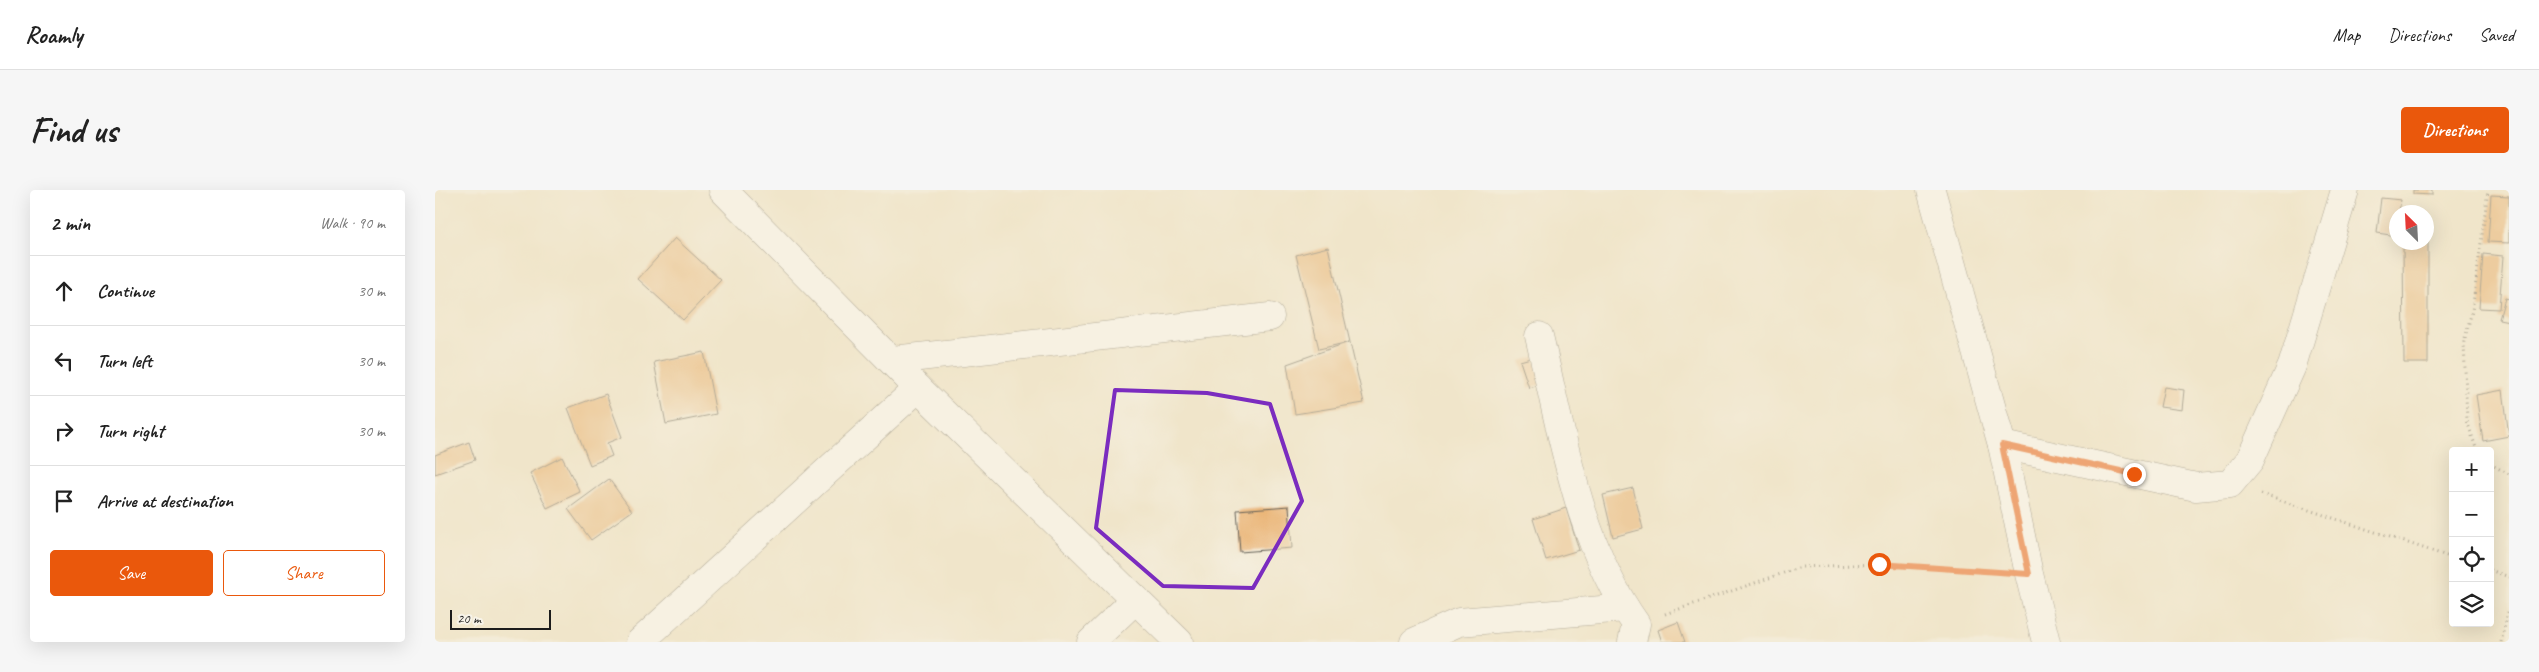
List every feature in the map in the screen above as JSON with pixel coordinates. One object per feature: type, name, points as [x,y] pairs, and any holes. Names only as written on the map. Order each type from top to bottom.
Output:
[{"type":"street","points":[[723,190],[919,388],[1179,642]]},
{"type":"street","points":[[1931,190],[2002,445],[2029,574],[2046,642]]},
{"type":"street","points":[[2002,445],[2196,487],[2230,484],[2250,460],[2292,366],[2345,190]]},
{"type":"street","points":[[893,360],[1271,317]]},
{"type":"street","points":[[1414,642],[1459,622],[1631,625],[1595,552],[1570,464],[1539,336]]},
{"type":"street","points":[[640,642],[919,388]]},
{"type":"street","points":[[1091,642],[1136,599]]},
{"type":"path","points":[[2476,447],[2467,421],[2464,342],[2472,311],[2488,190]]},
{"type":"path","points":[[2494,466],[2509,474]]},
{"type":"path","points":[[2230,484],[2449,557]]},
{"type":"path","points":[[1631,625],[1801,567],[1879,564],[2029,574]]},
{"type":"path","points":[[2494,571],[2509,577]]},
{"type":"path","points":[[2501,642],[2509,608]]},
{"type":"highlighted area","points":[[1115,390],[1207,393],[1270,404],[1302,501],[1253,588],[1163,586],[1096,528]]},
{"type":"building","points":[[2413,190],[2432,190],[2432,195],[2413,194]]},
{"type":"building","points":[[2491,195],[2509,196],[2509,243],[2488,242]]},
{"type":"building","points":[[2381,198],[2401,200],[2400,205],[2389,205],[2389,235],[2377,233]]},
{"type":"building","points":[[675,238],[721,280],[683,320],[638,279]]},
{"type":"building","points":[[1328,247],[1364,403],[1295,414],[1287,364],[1349,342],[1319,349],[1296,255]]},
{"type":"building","points":[[2403,250],[2428,250],[2428,363],[2404,363]]},
{"type":"building","points":[[2483,254],[2503,256],[2499,309],[2479,308]]},
{"type":"building","points":[[2505,298],[2509,299],[2509,321],[2499,319]]},
{"type":"building","points":[[704,352],[716,414],[666,424],[654,362]]},
{"type":"building","points":[[1534,357],[1543,384],[1529,388],[1520,361]]},
{"type":"building","points":[[2164,387],[2184,390],[2182,410],[2160,407]]},
{"type":"building","points":[[2503,390],[2509,436],[2483,441],[2476,395]]},
{"type":"building","points":[[606,394],[622,437],[607,443],[612,456],[590,465],[568,408]]},
{"type":"building","points":[[469,442],[475,460],[435,474],[435,455]]},
{"type":"building","points":[[562,457],[580,492],[547,508],[530,473]]},
{"type":"building","points":[[609,479],[632,511],[591,540],[568,509]]},
{"type":"building","points":[[1633,488],[1643,529],[1613,537],[1603,495]]},
{"type":"building","points":[[1289,506],[1292,548],[1240,552],[1237,510]]},
{"type":"building","points":[[1566,508],[1579,550],[1546,560],[1533,519]]},
{"type":"building","points":[[1678,622],[1685,642],[1662,642],[1658,630]]},
{"type":"route","points":[[1879,564],[2029,574],[2002,445],[2134,474]]}]
